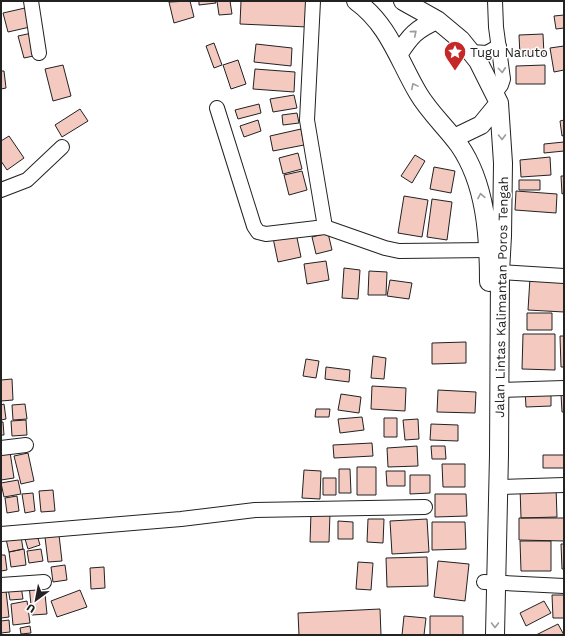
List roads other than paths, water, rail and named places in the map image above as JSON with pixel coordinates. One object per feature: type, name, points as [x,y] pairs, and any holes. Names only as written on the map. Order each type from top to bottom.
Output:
[{"type":"main road","name":"Jalan Lintas Kalimantan Poros Tengah","points":[[356,1],[370,11],[382,25],[418,94],[454,138],[470,162],[478,183],[487,234],[488,250],[490,582],[495,635]]},
{"type":"main road","name":"Jalan Lintas Kalimantan Poros Tengah","points":[[403,1],[437,20],[461,40],[478,61],[497,98],[502,163],[499,487],[490,582],[482,635]]},
{"type":"main road","points":[[398,55],[414,32],[437,20]]},
{"type":"main road","points":[[454,138],[481,125],[497,98]]},
{"type":"street","points":[[31,1],[39,53]]},
{"type":"street","points":[[313,1],[307,120],[325,227]]},
{"type":"street","points":[[495,1],[503,79],[497,98]]},
{"type":"street","points":[[471,52],[487,53],[499,46]]},
{"type":"street","points":[[217,108],[254,226],[258,232],[266,234],[325,227],[385,248],[399,251],[488,250]]},
{"type":"street","points":[[1,190],[27,180],[62,147]]},
{"type":"street","points":[[500,272],[564,276]]},
{"type":"street","points":[[500,390],[564,388]]},
{"type":"street","points":[[1,448],[26,445]]},
{"type":"street","points":[[499,487],[564,485]]},
{"type":"street","points":[[1,534],[181,519],[255,510],[425,507]]},
{"type":"street","points":[[1,585],[44,582]]},
{"type":"street","points":[[490,582],[564,586]]},
{"type":"place","name":"Tugu Naruto","points":[[455,72]]}]
